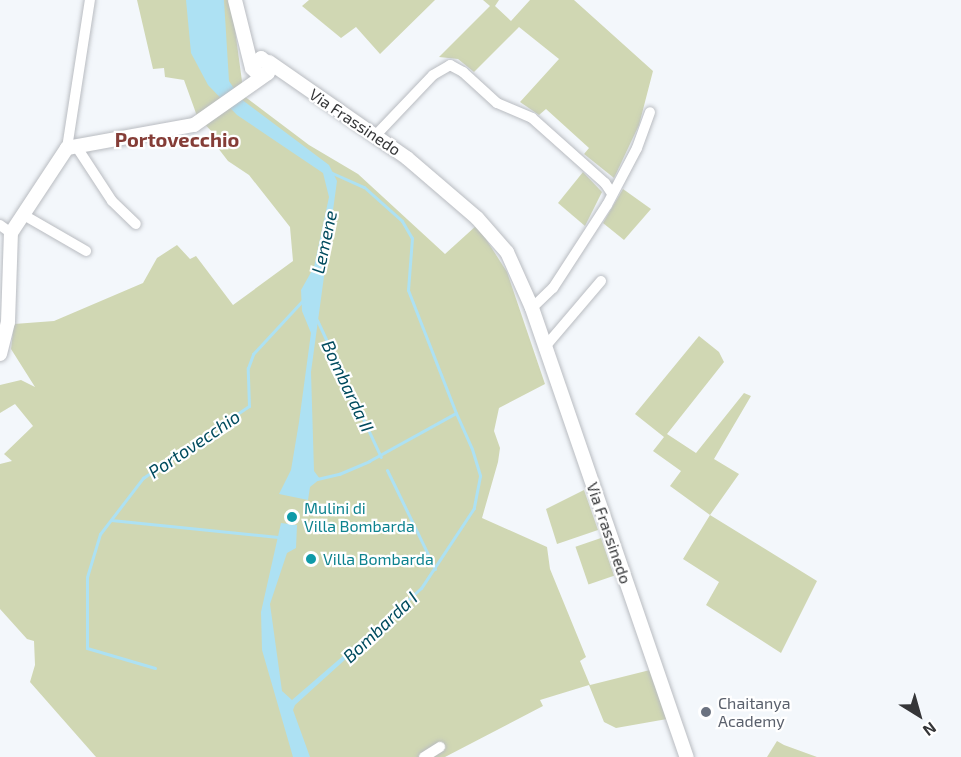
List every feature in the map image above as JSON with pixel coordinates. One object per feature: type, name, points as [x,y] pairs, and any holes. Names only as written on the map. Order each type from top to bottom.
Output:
[{"type":"street","points":[[0,354],[8,322],[5,229],[21,214],[73,149],[90,0]]},
{"type":"street","points":[[73,149],[194,124],[226,106],[243,92],[260,68],[247,43],[235,0]]},
{"type":"street","points":[[375,135],[433,75],[450,66],[463,72],[497,103],[532,118],[610,192]]},
{"type":"street","name":"Via Frassinedo","points":[[260,68],[286,75],[407,158],[493,232],[507,252],[532,308],[687,757]]},
{"type":"street","points":[[532,308],[553,288],[607,205],[610,192],[637,148],[650,112]]},
{"type":"street","points":[[73,149],[112,201],[135,224]]},
{"type":"street","points":[[21,214],[86,251]]},
{"type":"street","points":[[544,348],[601,281]]},
{"type":"street","points":[[424,757],[440,747]]},
{"type":"green space","points":[[137,0],[231,0],[244,96],[309,145],[358,174],[445,254],[477,225],[507,272],[545,384],[499,408],[494,431],[500,448],[498,462],[482,518],[547,547],[550,569],[586,657],[580,661],[590,685],[650,670],[667,719],[616,728],[604,722],[589,685],[540,700],[543,706],[445,757],[96,757],[30,682],[35,665],[34,641],[27,639],[0,609],[0,464],[12,461],[4,454],[33,426],[15,404],[0,413],[0,385],[21,380],[35,387],[11,349],[14,324],[54,321],[143,283],[157,258],[177,245],[190,259],[196,256],[233,305],[293,261],[290,227],[249,175],[228,161],[211,139],[215,135],[197,116],[184,80],[165,77],[164,68],[153,69]]},
{"type":"green space","points":[[309,0],[435,0],[380,54],[356,27],[341,38],[302,6]]},
{"type":"green space","points":[[483,0],[499,0],[495,6],[511,21],[530,0],[574,0],[653,71],[639,125],[614,178],[584,154],[589,148],[546,109],[539,115],[520,102],[559,59],[519,27],[474,72],[458,59],[439,57],[490,6]]},
{"type":"green space","points":[[583,172],[602,192],[585,226],[558,203]]},
{"type":"green space","points":[[623,189],[651,209],[624,240],[603,223]]},
{"type":"green space","points":[[699,336],[719,352],[724,362],[667,434],[696,453],[744,393],[751,396],[714,459],[739,474],[710,515],[670,486],[681,471],[653,451],[664,437],[635,414]]},
{"type":"green space","points":[[584,490],[598,530],[557,544],[546,509]]},
{"type":"green space","points":[[710,515],[817,581],[781,653],[706,605],[719,582],[683,559]]},
{"type":"green space","points":[[601,538],[614,576],[588,585],[575,547]]},
{"type":"green space","points":[[777,741],[784,745],[817,757],[767,757]]},
{"type":"water","name":"Lemene","points":[[186,0],[224,0],[229,81],[241,99],[329,165],[337,181],[311,372],[314,471],[320,479],[310,487],[308,500],[279,494],[291,470],[311,333],[302,311],[301,290],[314,267],[329,197],[323,173],[237,115],[208,85],[191,53]]},
{"type":"water","points":[[281,523],[297,525],[296,548],[287,553],[270,604],[282,691],[292,700],[366,636],[369,638],[295,705],[293,710],[310,757],[293,757],[262,650],[261,612]]},
{"type":"waterway","points":[[330,172],[364,187],[402,221],[412,238],[408,290],[456,413]]},
{"type":"waterway","name":"Portovecchio","points":[[155,668],[87,648],[87,577],[100,534],[143,478],[249,406],[248,368],[253,354],[303,300]]},
{"type":"waterway","name":"Bombarda II","points":[[317,320],[381,457]]},
{"type":"waterway","name":"Bombarda I","points":[[317,479],[339,474],[369,461],[456,413],[472,449],[480,476],[474,508],[421,588],[366,638]]},
{"type":"waterway","name":"Bombarda II","points":[[387,470],[435,569]]},
{"type":"waterway","points":[[111,520],[278,537]]},
{"type":"place","name":"Mulini di Villa Bombarda","points":[[292,517]]},
{"type":"place","name":"Villa Bombarda","points":[[311,559]]},
{"type":"place","name":"Chaitanya Academy","points":[[706,712]]},
{"type":"district","name":"Portovecchio","points":[[177,139]]}]
